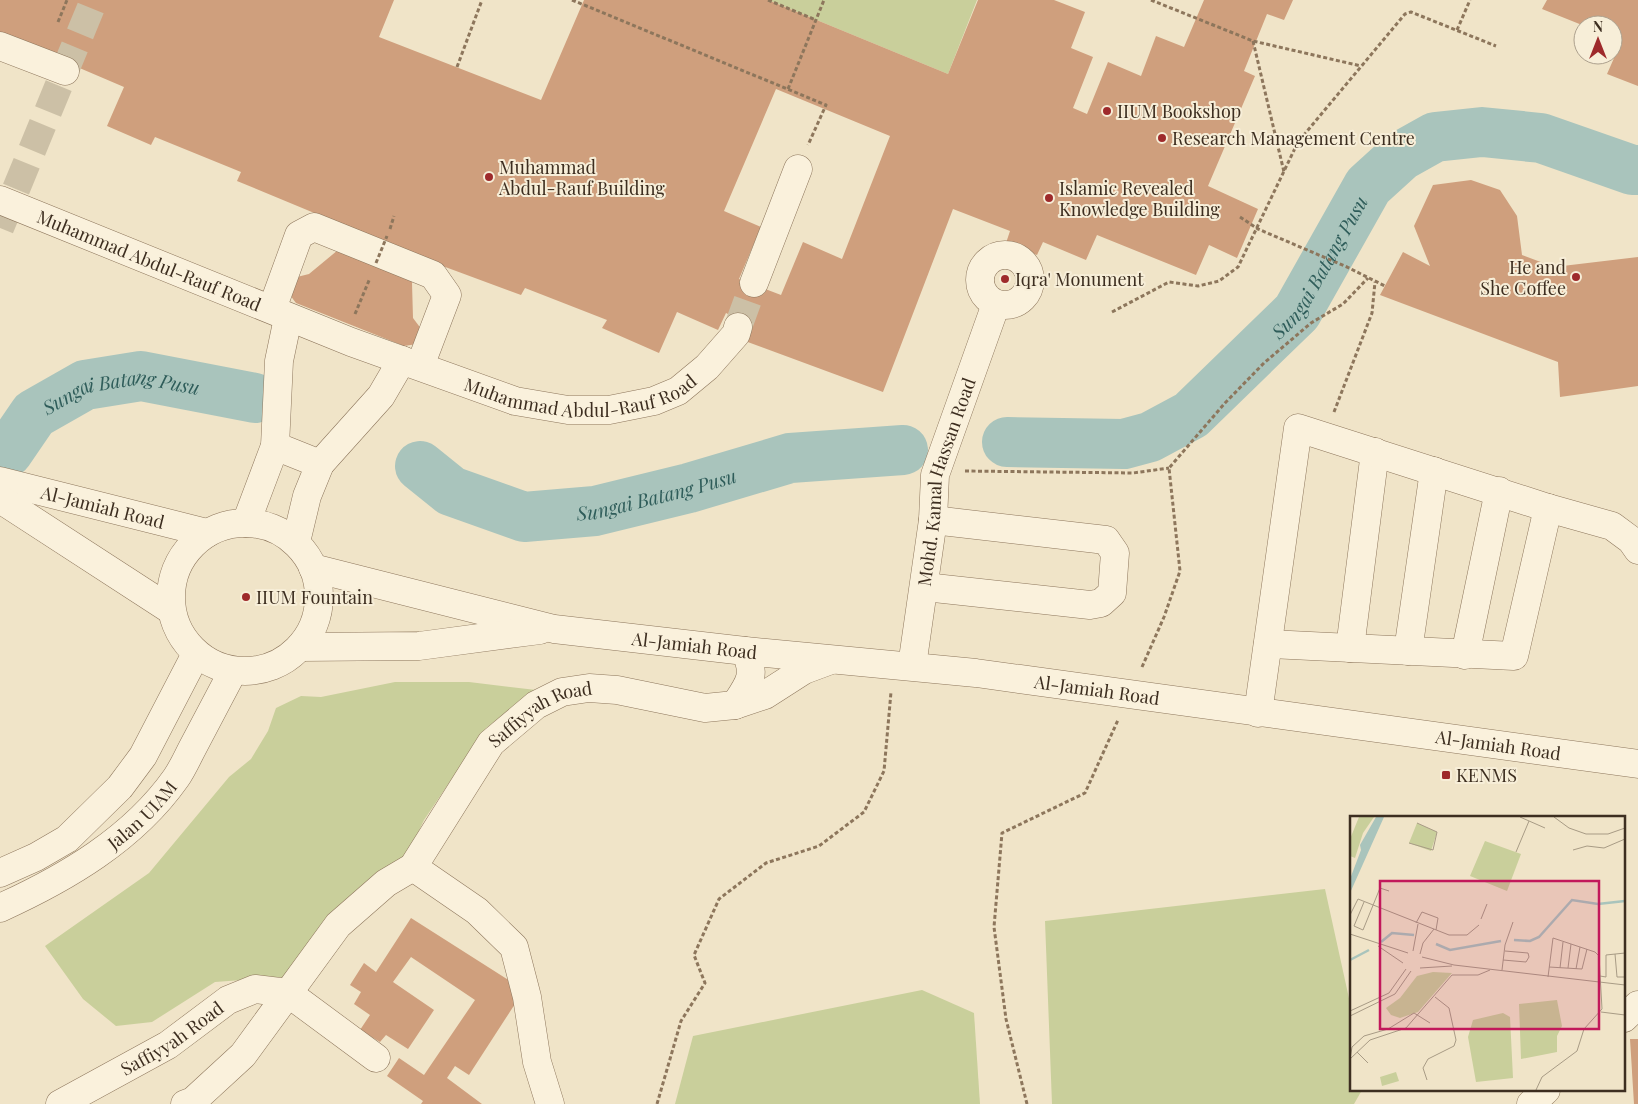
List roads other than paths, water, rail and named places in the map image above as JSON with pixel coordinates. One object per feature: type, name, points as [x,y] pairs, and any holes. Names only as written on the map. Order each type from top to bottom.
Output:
[{"type":"street","points":[[0,46],[65,71]]},
{"type":"street","points":[[754,283],[798,169]]},
{"type":"street","name":"Muhammad Abdul-Rauf Road","points":[[5,202],[345,340],[515,401],[568,410],[609,410],[654,401],[678,391],[707,367],[736,334],[738,327]]},
{"type":"street","points":[[246,523],[275,446],[280,314],[299,235],[314,227],[433,275],[447,295],[411,363],[320,464],[307,496],[296,542]]},
{"type":"street","name":"Mohd. Kamal Hassan Road","points":[[903,665],[924,587],[933,520],[935,476],[996,304]]},
{"type":"street","points":[[1258,713],[1298,428],[1548,508],[1612,526],[1631,540],[1638,550]]},
{"type":"street","points":[[275,446],[320,464]]},
{"type":"street","points":[[1350,648],[1375,452]]},
{"type":"street","points":[[1408,652],[1434,471]]},
{"type":"street","name":"Al-Jamiah Road","points":[[0,481],[207,533]]},
{"type":"street","points":[[1465,655],[1499,491]]},
{"type":"street","name":"Al-Jamiah Road","points":[[0,499],[171,610]]},
{"type":"street","points":[[1268,644],[1514,656],[1548,508]]},
{"type":"street","points":[[924,587],[1090,605],[1101,603],[1112,593],[1116,566],[1115,553],[1106,540],[933,520]]},
{"type":"street","points":[[246,523],[264,526],[281,532],[296,542],[313,568],[319,588],[319,610],[312,630],[300,647],[289,657],[263,670],[233,671],[213,665],[196,654],[179,634],[171,610],[170,588],[177,566],[190,547],[207,533],[226,525],[246,523]]},
{"type":"street","name":"Al-Jamiah Road","points":[[313,568],[554,629],[745,651],[838,658],[976,673],[1638,764]]},
{"type":"street","name":"Al-Jamiah Road","points":[[300,647],[419,646],[554,629]]},
{"type":"street","points":[[735,705],[747,688],[752,674],[750,662],[745,651]]},
{"type":"street","name":"Jalan UIAM","points":[[0,873],[36,857],[67,839],[120,787],[143,756],[196,654]]},
{"type":"street","name":"Saffiyyah Road","points":[[191,1103],[243,1054],[338,925],[386,883],[413,867],[492,743],[536,705],[562,692],[589,688],[617,690],[706,708],[735,705],[765,695],[804,670],[838,658]]},
{"type":"street","name":"Jalan UIAM","points":[[0,908],[43,888],[76,869],[110,845],[145,813],[176,778],[233,671]]},
{"type":"street","points":[[413,867],[477,911],[514,947],[527,997],[537,1062],[550,1104]]},
{"type":"street","name":"Saffiyyah Road","points":[[60,1104],[168,1045],[228,1000],[256,989],[288,993],[376,1058]]},
{"type":"street","points":[[1626,1016],[1638,1005]]},
{"type":"street","points":[[1531,1104],[1544,1092]]},
{"type":"waterway","name":"Sungai Batang Pusu","points":[[1007,442],[1124,444],[1150,437],[1191,415],[1297,312],[1368,186],[1401,156],[1435,137],[1482,132],[1541,138],[1632,170],[1638,170]]},
{"type":"waterway","name":"Sungai Batang Pusu","points":[[8,452],[34,414],[85,385],[141,376],[255,398]]},
{"type":"waterway","name":"Sungai Batang Pusu","points":[[420,466],[451,491],[524,517],[595,511],[689,488],[790,458],[903,450]]},
{"type":"tunnel","points":[[0,228],[94,0]]},
{"type":"tunnel","points":[[738,327],[754,283]]},
{"type":"place","name":"IIUM Bookshop","points":[[1107,111]]},
{"type":"place","name":"Research Management Centre","points":[[1162,138]]},
{"type":"place","name":"Muhammad Abdul-Rauf Building","points":[[489,177]]},
{"type":"place","name":"Islamic Revealed Knowledge Building","points":[[1049,198]]},
{"type":"place","name":"He and She Coffee","points":[[1576,277]]},
{"type":"place","name":"Iqra' Monument","points":[[1005,279]]},
{"type":"place","name":"IIUM Fountain","points":[[246,597]]},
{"type":"place","name":"KENMS","points":[[1446,775]]}]
